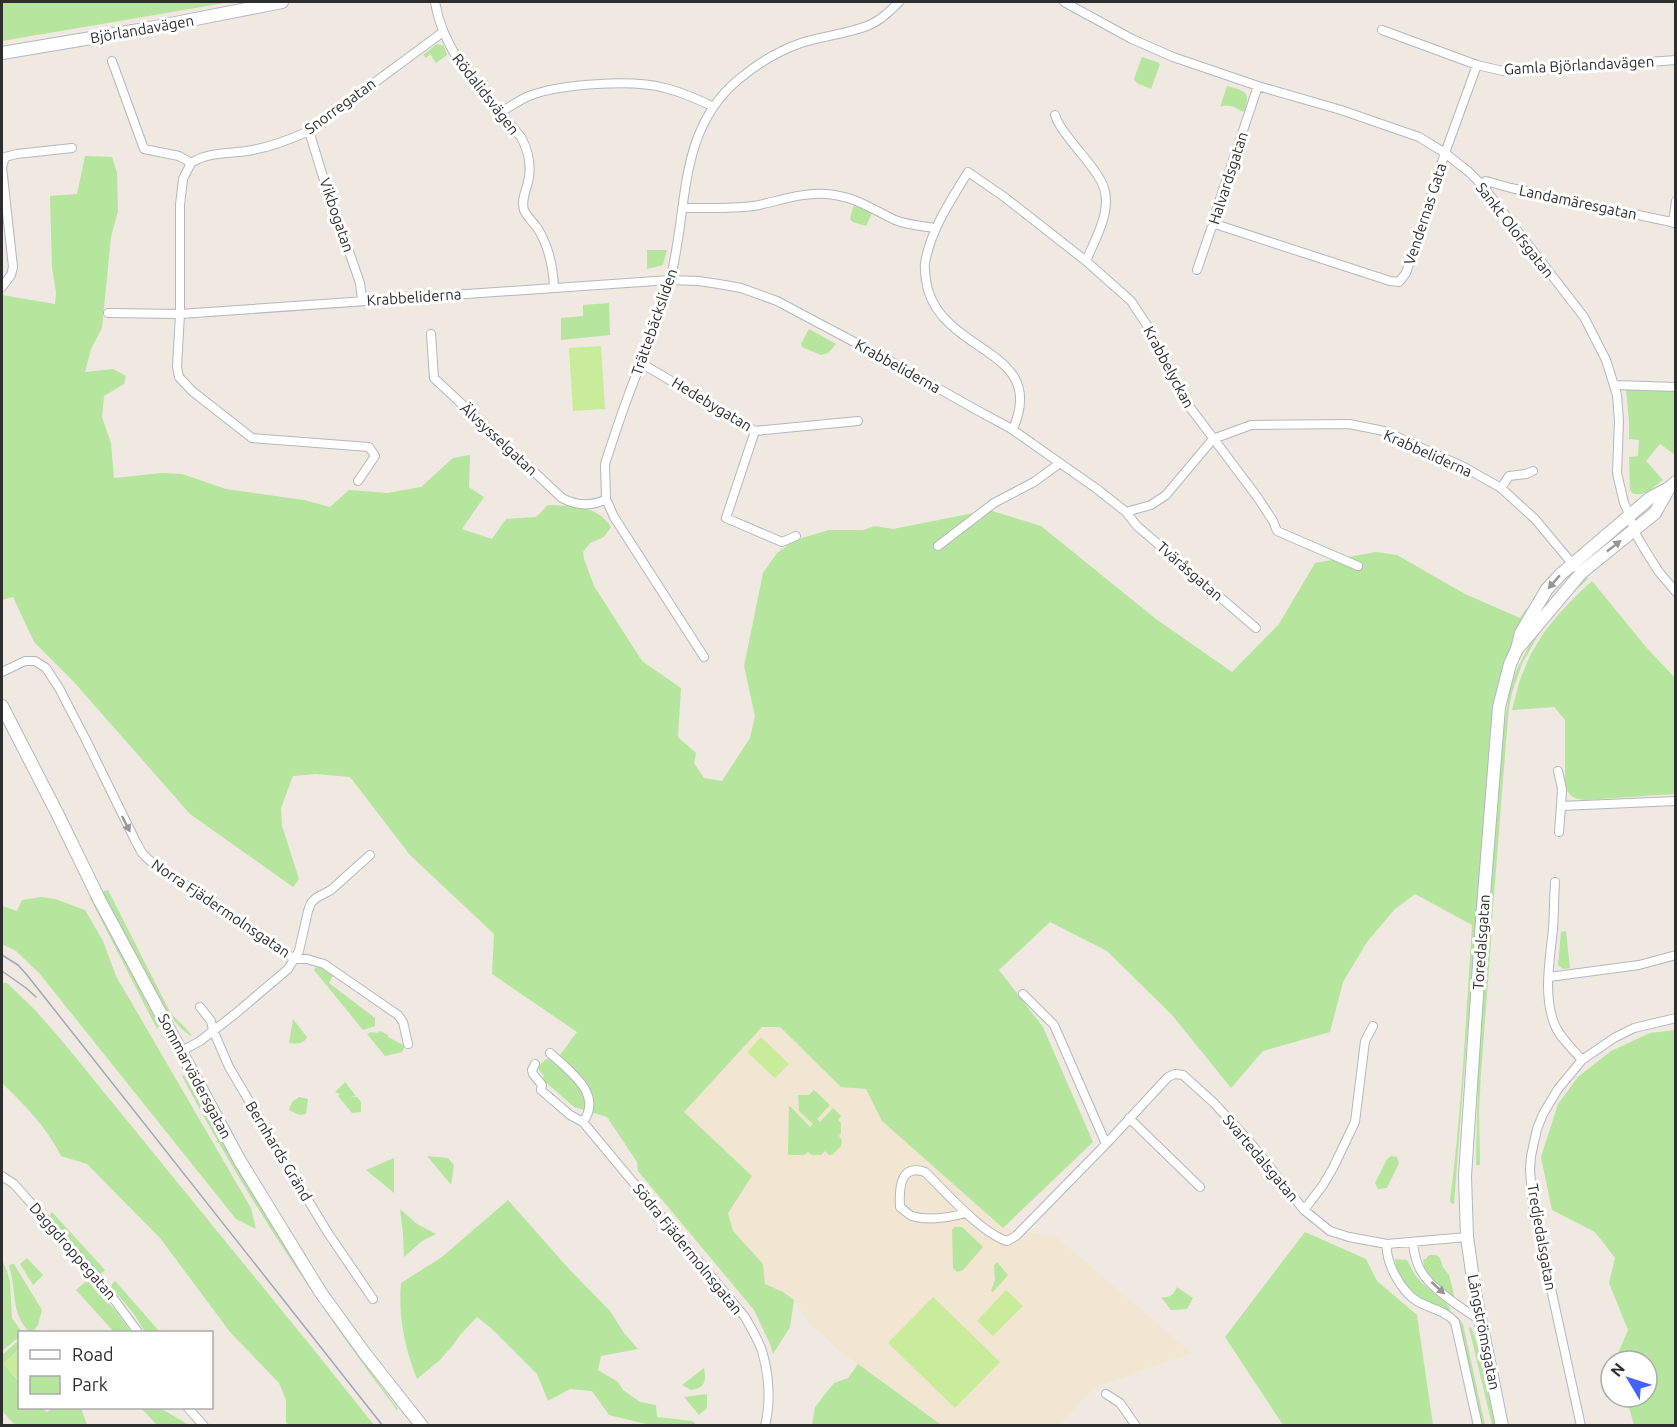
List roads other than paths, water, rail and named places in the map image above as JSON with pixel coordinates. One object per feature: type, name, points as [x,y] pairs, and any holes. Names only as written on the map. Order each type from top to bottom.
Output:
[{"type":"street","name":"Björlandavägen","points":[[2,53],[144,29],[282,2]]},
{"type":"street","name":"Rödalidsvägen","points":[[435,2],[442,32],[463,69],[521,137],[528,152],[530,173],[523,202],[524,210],[548,248],[554,287]]},
{"type":"street","name":"Trättebäcksliden","points":[[704,657],[614,517],[606,499],[605,464],[670,280],[690,156],[712,106],[737,80],[761,62],[801,43],[868,26],[887,14],[899,2]]},
{"type":"street","name":"Sankt Olofsgatan","points":[[1064,2],[1152,48],[1258,86],[1341,110],[1412,135],[1445,153],[1469,172],[1482,185],[1584,317],[1606,360],[1615,385],[1619,421],[1617,472],[1624,503],[1634,531],[1659,572],[1676,592]]},
{"type":"street","name":"Gamla Björlandavägen","points":[[1382,30],[1477,65],[1503,71],[1676,60]]},
{"type":"street","name":"Snorregatan","points":[[191,163],[202,157],[247,151],[285,142],[309,131],[442,32]]},
{"type":"street","points":[[112,61],[141,150],[178,156],[191,163],[185,172],[181,188],[180,314],[177,367],[179,377],[192,391],[252,438],[369,447],[375,456],[358,481]]},
{"type":"street","name":"Vendernas Gata","points":[[1215,223],[1389,281],[1399,282],[1406,273],[1445,153],[1477,65]]},
{"type":"street","points":[[501,112],[529,96],[573,86],[623,84],[664,87],[712,106]]},
{"type":"street","name":"Halvardsgatan","points":[[1197,270],[1215,223],[1214,217],[1258,86]]},
{"type":"street","points":[[1055,115],[1100,179],[1106,196],[1107,205],[1104,217],[1086,261]]},
{"type":"street","name":"Vikbogatan","points":[[309,131],[360,283],[362,300]]},
{"type":"street","points":[[2,287],[13,267],[2,167],[3,156],[72,148]]},
{"type":"street","name":"Krabbelyckan","points":[[935,228],[968,172],[1003,196],[1086,261],[1131,301],[1152,333],[1180,394],[1258,498],[1277,531],[1358,566]]},
{"type":"street","name":"Landamäresgatan","points":[[1482,185],[1486,181],[1674,223]]},
{"type":"street","points":[[683,208],[736,208],[805,195],[824,194],[854,199],[911,225],[935,228],[925,263],[925,276],[931,298],[950,324],[995,356],[1011,373],[1017,385],[1021,404],[1013,429]]},
{"type":"street","points":[[1674,223],[1676,201]]},
{"type":"street","name":"Krabbeliderna","points":[[108,313],[180,314],[554,287],[698,280],[741,288],[777,301],[890,361],[1013,429],[1126,512],[1152,505],[1166,495],[1213,439],[1251,425],[1349,424],[1384,431],[1464,467],[1502,488],[1535,519],[1572,564],[1582,572]]},
{"type":"street","name":"Älvsysselgatan","points":[[431,334],[434,378],[441,385],[562,498],[581,505],[591,505],[606,499]]},
{"type":"street","name":"Hedebygatan","points":[[641,363],[755,431],[858,422]]},
{"type":"street","points":[[1615,385],[1676,387]]},
{"type":"street","points":[[755,431],[726,518],[782,542],[796,536]]},
{"type":"street","points":[[938,546],[994,503],[1034,482],[1060,463]]},
{"type":"street","points":[[1502,488],[1509,476],[1533,471]]},
{"type":"street","name":"Toredalsgatan","points":[[1467,1238],[1465,1176],[1468,1125],[1496,736],[1503,688],[1521,633],[1547,589],[1572,564],[1650,498],[1672,485]]},
{"type":"street","name":"Toredalsgatan","points":[[1517,649],[1582,572],[1655,513],[1672,485]]},
{"type":"street","name":"Tväråsgatan","points":[[1126,512],[1137,526],[1256,628]]},
{"type":"street","name":"Norra Fjädermolnsgatan","points":[[2,672],[25,661],[35,661],[46,668],[86,740],[142,853],[153,864],[266,941],[296,958],[324,964],[398,1016],[403,1022],[408,1044]]},
{"type":"street","name":"Sommarvädersgatan","points":[[2,706],[100,901],[240,1161],[304,1267],[366,1355],[422,1425]]},
{"type":"street","points":[[1558,771],[1562,789],[1559,832]]},
{"type":"street","points":[[1561,806],[1676,801]]},
{"type":"street","points":[[182,1051],[200,1041],[288,969],[296,958],[311,903],[331,890],[370,855]]},
{"type":"street","points":[[1555,882],[1549,1006],[1554,1024],[1563,1039],[1582,1060],[1614,1038],[1634,1028],[1676,1018]]},
{"type":"street","points":[[1549,977],[1639,965],[1676,955]]},
{"type":"street","points":[[1023,994],[1054,1025],[1106,1144]]},
{"type":"street","points":[[201,1006],[211,1020],[213,1030]]},
{"type":"street","points":[[1304,1210],[1333,1168],[1355,1122],[1365,1041],[1373,1026]]},
{"type":"street","name":"Bernhards Gränd","points":[[213,1030],[229,1067],[285,1164],[373,1299]]},
{"type":"street","points":[[550,1053],[587,1091],[589,1109],[583,1122]]},
{"type":"street","name":"Tredjedalsgatan","points":[[1581,1425],[1533,1206],[1530,1170],[1537,1129],[1543,1114],[1558,1089],[1582,1060]]},
{"type":"street","name":"Södra Fjädermolnsgatan","points":[[535,1064],[532,1070],[542,1085],[541,1090],[570,1115],[583,1122],[744,1317],[762,1350],[768,1394],[765,1425]]},
{"type":"street","name":"Svartedalsgatan","points":[[966,1213],[927,1218],[911,1215],[900,1207],[899,1193],[904,1178],[909,1171],[917,1169],[925,1172],[966,1213],[998,1238],[1008,1241],[1016,1236],[1106,1144],[1168,1077],[1175,1074],[1184,1075],[1213,1102],[1249,1141],[1304,1210],[1330,1231],[1387,1244],[1467,1238]]},
{"type":"street","points":[[1129,1118],[1200,1186]]},
{"type":"street","name":"Daggdroppegatan","points":[[2,1176],[14,1184],[102,1283],[137,1331]]},
{"type":"street","name":"Långströmsgatan","points":[[1467,1238],[1480,1320],[1502,1425]]},
{"type":"street","points":[[1413,1243],[1417,1262],[1425,1277],[1461,1309],[1480,1320]]},
{"type":"street","name":"Långströmsgatan","points":[[1387,1244],[1388,1258],[1397,1279],[1406,1290],[1416,1301],[1444,1313],[1455,1322],[1478,1425]]},
{"type":"street","points":[[1106,1394],[1120,1403],[1136,1425]]},
{"type":"street","points":[[190,1409],[204,1425]]},
{"type":"tram line","points":[[2,955],[18,965],[27,975],[383,1426]]},
{"type":"tram line","points":[[2,971],[36,997]]}]
